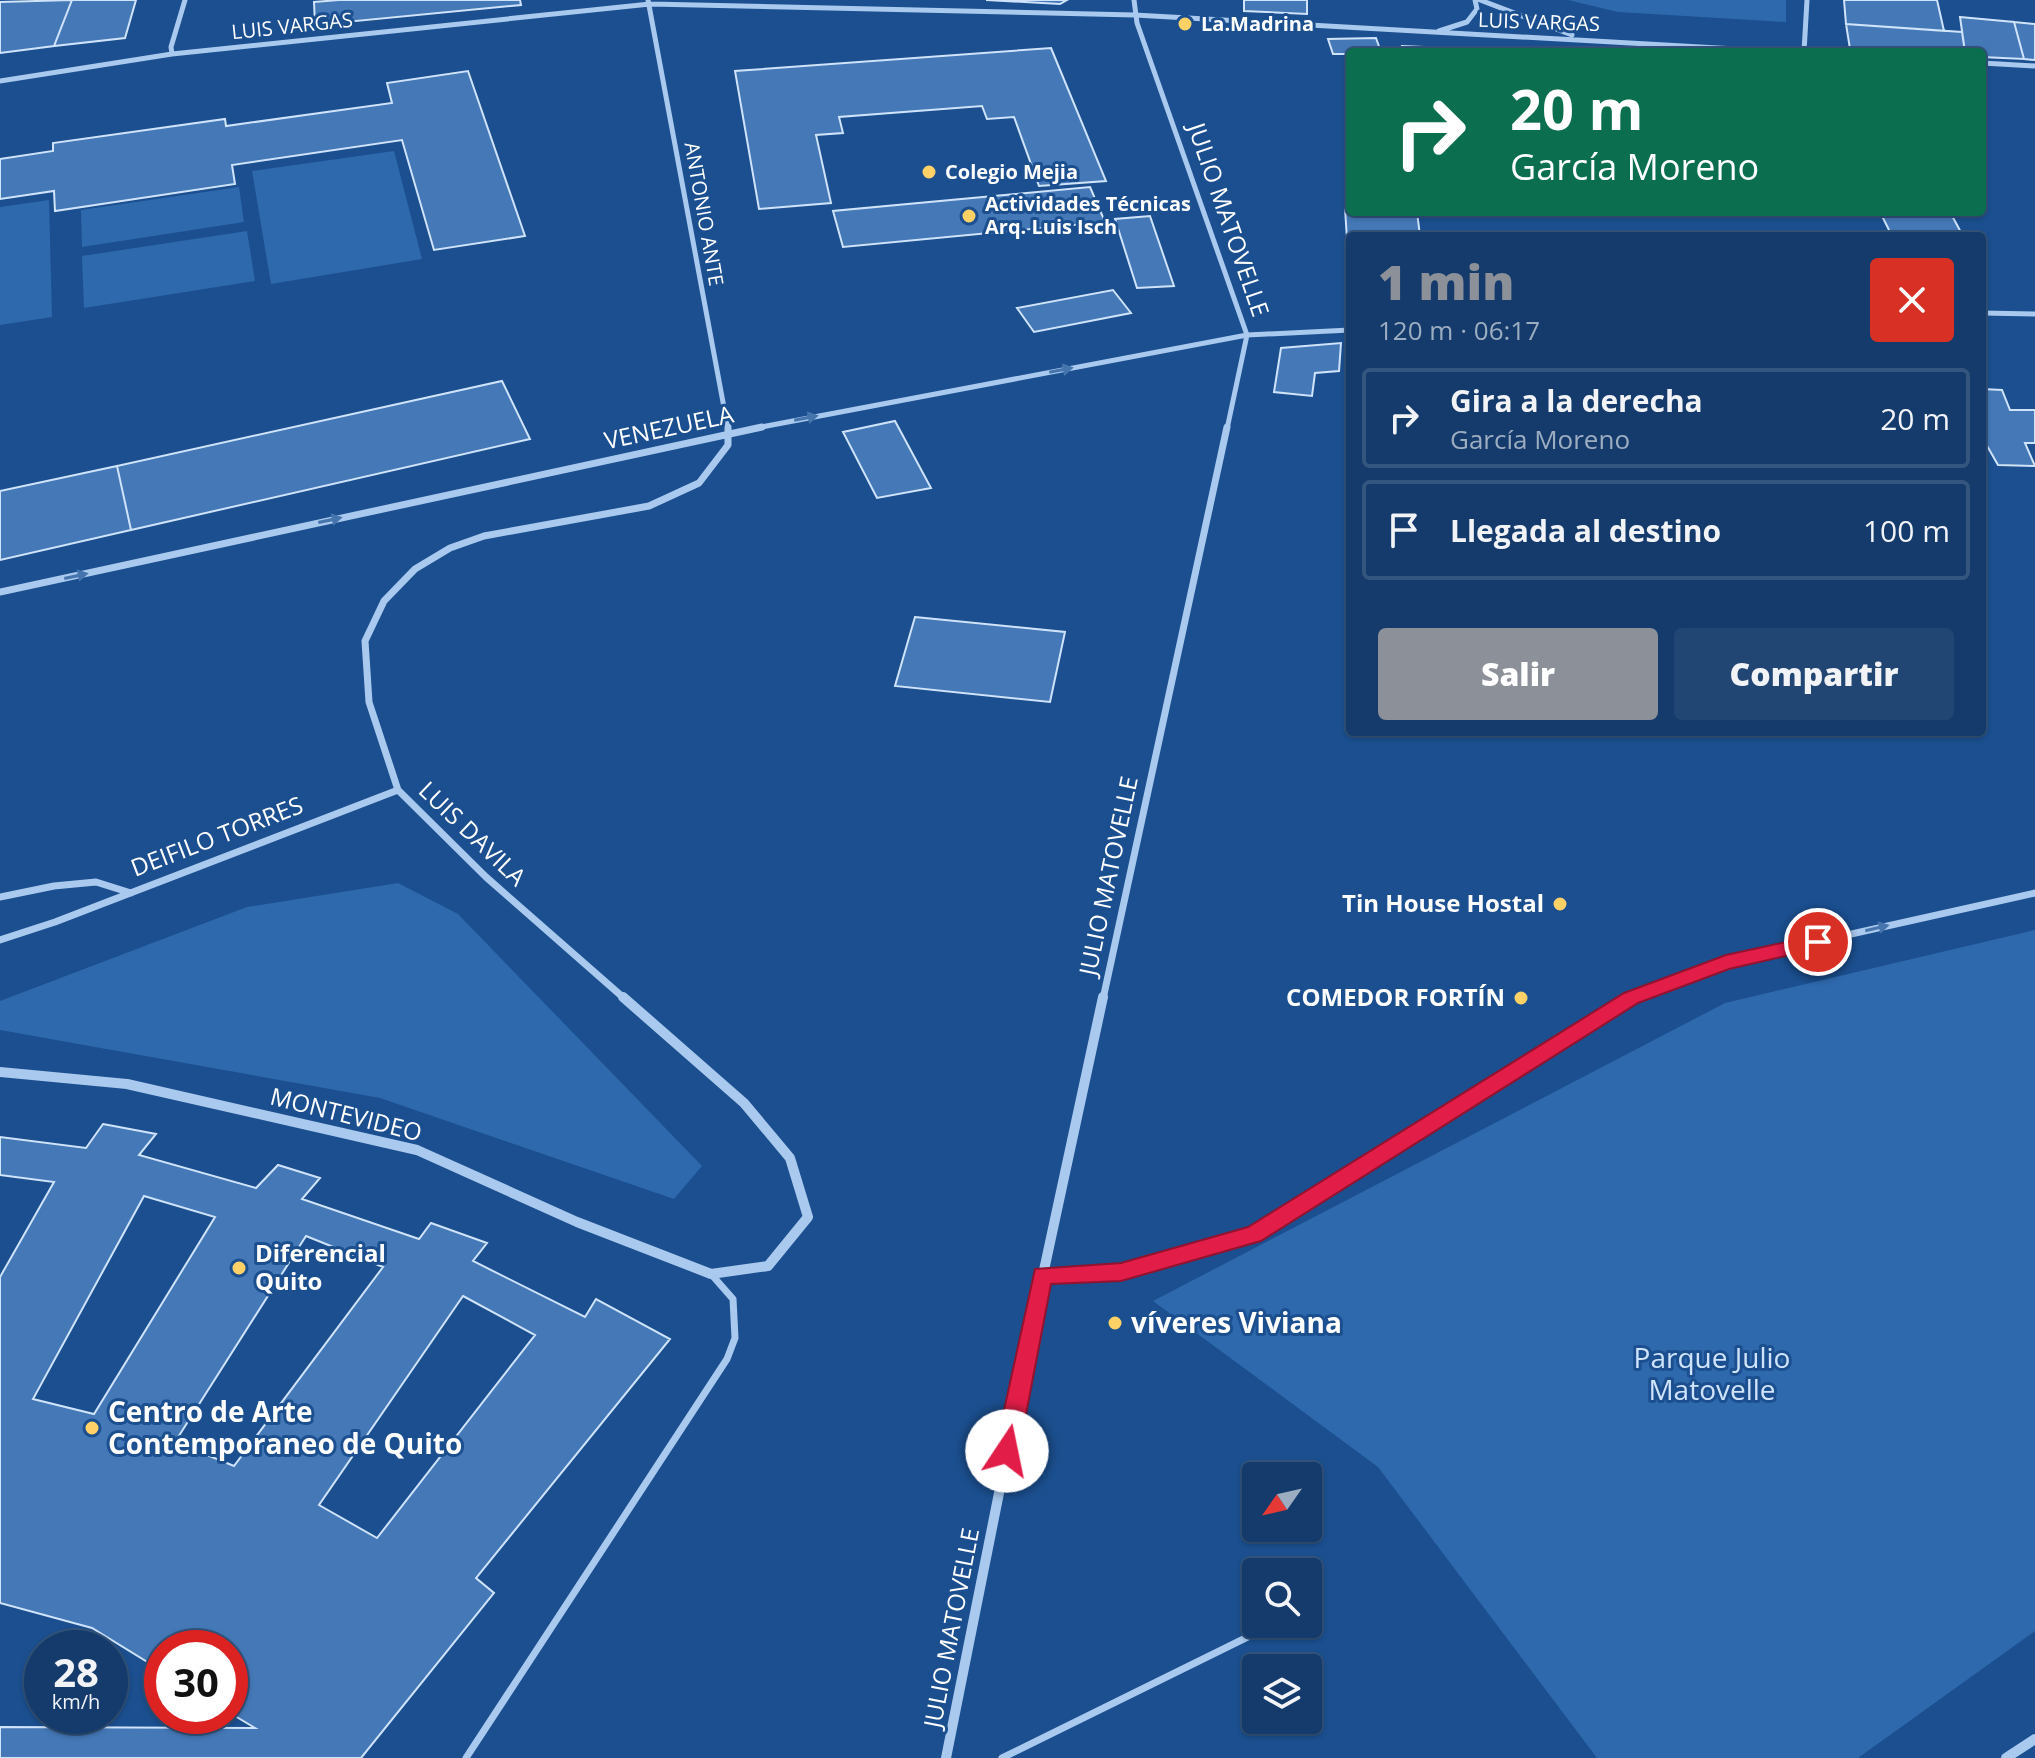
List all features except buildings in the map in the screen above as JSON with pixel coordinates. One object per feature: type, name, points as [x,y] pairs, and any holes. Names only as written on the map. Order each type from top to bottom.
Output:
[{"type":"street","points":[[172,54],[171,47],[185,0]]},
{"type":"street","name":"JULIO MATOVELLE","points":[[946,1758],[1042,1275],[1247,335],[1135,15],[1134,0]]},
{"type":"street","points":[[1430,33],[1467,22],[1477,9],[1477,0],[1580,38]]},
{"type":"street","points":[[1804,48],[1807,0]]},
{"type":"street","name":"LUIS VARGAS","points":[[0,81],[172,54],[649,2],[1135,15],[1728,48]]},
{"type":"street","name":"ANTONIO ANTE","points":[[649,2],[729,433]]},
{"type":"street","points":[[1986,63],[2035,66]]},
{"type":"street","points":[[1986,313],[2035,314]]},
{"type":"street","name":"VENEZUELA","points":[[0,592],[729,433],[1247,335],[1346,330]]},
{"type":"street","name":"LUIS DAVILA","points":[[711,1274],[768,1266],[808,1217],[790,1158],[744,1103],[486,877],[398,790],[369,702],[365,641],[384,601],[415,569],[450,548],[484,536],[649,506],[699,483],[728,445],[729,433]]},
{"type":"street","name":"DEIFILO TORRES","points":[[0,897],[54,886],[96,882],[131,893],[398,790]]},
{"type":"street","points":[[0,940],[131,893]]},
{"type":"street","points":[[1042,1275],[1121,1272],[1254,1235],[1631,998],[1726,962],[2035,893]]},
{"type":"street","name":"MONTEVIDEO","points":[[0,1072],[127,1084],[417,1150],[577,1222],[711,1274]]},
{"type":"street","points":[[2006,1758],[2035,1739]]},
{"type":"lane","points":[[466,1758],[727,1359],[735,1338],[733,1299],[711,1274]]},
{"type":"lane","points":[[1002,1758],[1246,1638]]},
{"type":"green space","points":[[1568,0],[1786,0],[1786,22],[1618,12]]},
{"type":"green space","points":[[394,151],[422,259],[271,284],[252,171]]},
{"type":"green space","points":[[239,187],[244,222],[82,247],[81,210]]},
{"type":"green space","points":[[49,200],[52,317],[0,325],[0,207]]},
{"type":"green space","points":[[247,231],[255,281],[84,308],[82,256]]},
{"type":"green space","points":[[398,883],[458,914],[702,1166],[674,1199],[380,1098],[0,1030],[0,1001],[247,907]]},
{"type":"green space","name":"Parque Julio Matovelle","points":[[2035,930],[2035,1631],[1858,1758],[1597,1758],[1378,1467],[1153,1301],[1725,1003]]},
{"type":"place","name":"La.Madrina","points":[[1185,24]]},
{"type":"place","name":"Colegio Mejia","points":[[929,172]]},
{"type":"place","name":"Actividades Técnicas Arq. Luis Isch","points":[[969,216]]},
{"type":"place","name":"Tin House Hostal","points":[[1560,904]]},
{"type":"place","name":"COMEDOR FORTÍN","points":[[1521,998]]},
{"type":"place","name":"Diferencial Quito","points":[[239,1268]]},
{"type":"place","name":"víveres Viviana","points":[[1115,1323]]},
{"type":"place","name":"Centro de Arte Contemporaneo de Quito","points":[[92,1428]]},
{"type":"route","points":[[1007,1451],[1042,1275],[1121,1272],[1254,1235],[1631,998],[1726,962],[1818,942]]}]
